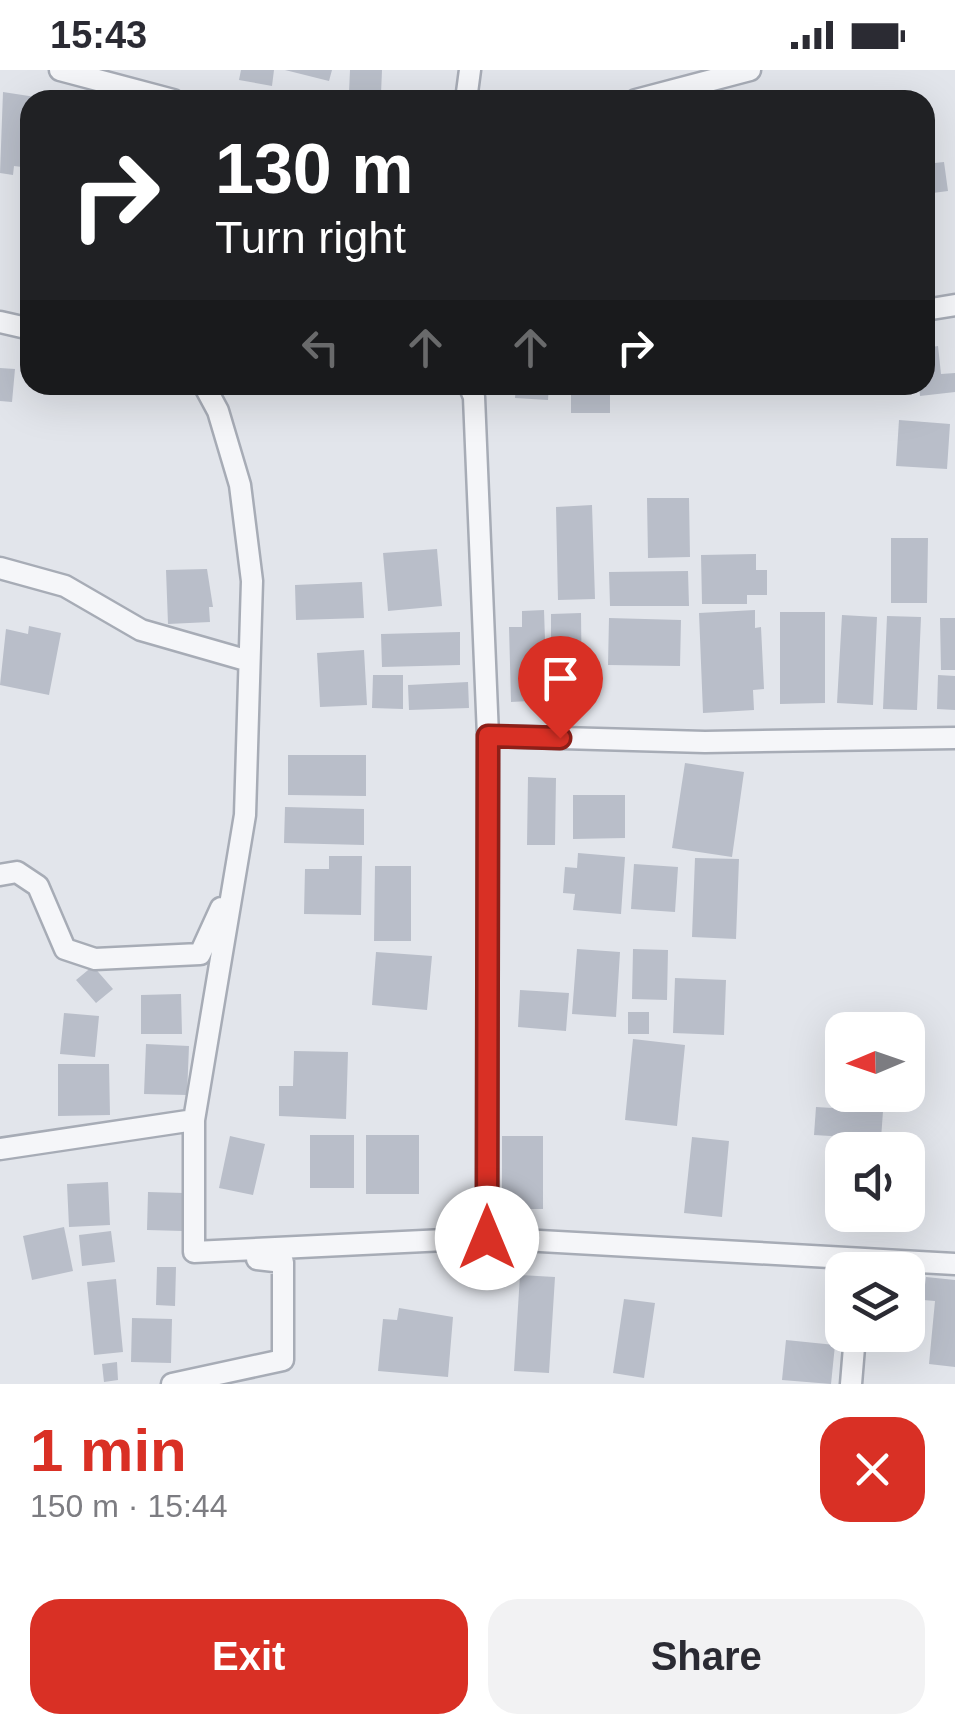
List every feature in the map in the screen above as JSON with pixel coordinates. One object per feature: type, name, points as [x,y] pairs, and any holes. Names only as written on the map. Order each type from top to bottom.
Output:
[{"type":"street","points":[[60,70],[135,90]]},
{"type":"street","points":[[674,90],[750,70]]},
{"type":"street","points":[[194,1252],[194,1120],[245,814],[252,581],[240,484],[209,395]]},
{"type":"street","points":[[473,395],[488,736],[487,1238]]},
{"type":"street","points":[[0,568],[65,586],[140,630],[250,661]]},
{"type":"street","points":[[488,736],[704,742],[955,738]]},
{"type":"street","points":[[0,875],[16,872],[38,886],[65,949],[95,959],[200,954],[220,913],[245,814]]},
{"type":"street","points":[[0,1149],[194,1120]]},
{"type":"street","points":[[194,1252],[487,1238],[825,1262]]},
{"type":"street","points":[[172,1384],[283,1360],[283,1262],[194,1252]]},
{"type":"street","points":[[925,1264],[955,1264]]},
{"type":"street","points":[[851,1384],[854,1352]]},
{"type":"building","points":[[241,70],[274,70],[272,86],[239,80]]},
{"type":"building","points":[[285,70],[332,70],[329,81]]},
{"type":"building","points":[[350,70],[382,70],[381,90],[349,90]]},
{"type":"building","points":[[3,92],[20,95],[20,167],[14,166],[13,175],[0,173]]},
{"type":"building","points":[[944,162],[948,191],[935,193],[935,163]]},
{"type":"building","points":[[938,346],[941,374],[955,373],[955,392],[935,394]]},
{"type":"building","points":[[0,368],[15,369],[12,402],[0,401]]},
{"type":"building","points":[[515,395],[548,395],[548,400],[515,398]]},
{"type":"building","points":[[571,395],[610,395],[610,413],[571,413]]},
{"type":"building","points":[[899,420],[950,424],[947,469],[896,466]]},
{"type":"building","points":[[647,498],[689,498],[690,557],[648,558]]},
{"type":"building","points":[[592,505],[595,599],[558,600],[556,507]]},
{"type":"building","points":[[891,538],[928,538],[927,603],[891,603]]},
{"type":"building","points":[[437,549],[442,606],[388,611],[383,553]]},
{"type":"building","points":[[756,554],[756,570],[767,570],[767,595],[747,595],[747,604],[702,604],[701,555]]},
{"type":"building","points":[[207,569],[213,607],[209,607],[210,622],[168,624],[166,570]]},
{"type":"building","points":[[688,571],[689,606],[610,606],[609,572]]},
{"type":"building","points":[[362,582],[364,618],[296,620],[295,585]]},
{"type":"building","points":[[544,610],[547,700],[511,702],[509,627],[522,627],[522,611]]},
{"type":"building","points":[[755,610],[755,628],[761,627],[764,689],[753,690],[754,710],[703,713],[699,613]]},
{"type":"building","points":[[780,612],[825,612],[825,703],[780,704]]},
{"type":"building","points":[[581,613],[582,701],[551,702],[551,614]]},
{"type":"building","points":[[842,615],[877,617],[873,705],[837,703]]},
{"type":"building","points":[[887,616],[921,617],[917,710],[883,709]]},
{"type":"building","points":[[609,618],[681,620],[680,666],[608,665]]},
{"type":"building","points":[[940,618],[955,618],[955,670],[941,670]]},
{"type":"building","points":[[29,626],[61,633],[49,695],[0,685],[6,629],[28,634]]},
{"type":"building","points":[[460,632],[460,665],[382,667],[381,634]]},
{"type":"building","points":[[364,650],[367,705],[320,707],[317,653]]},
{"type":"building","points":[[373,675],[403,675],[403,709],[372,708]]},
{"type":"building","points":[[938,675],[955,676],[955,710],[937,709]]},
{"type":"building","points":[[468,682],[469,708],[409,710],[408,685]]},
{"type":"building","points":[[288,755],[366,755],[366,796],[288,795]]},
{"type":"building","points":[[685,763],[744,772],[732,857],[672,848]]},
{"type":"building","points":[[528,777],[556,778],[555,845],[527,845]]},
{"type":"building","points":[[573,795],[625,795],[625,838],[573,839]]},
{"type":"building","points":[[285,807],[364,809],[364,845],[284,843]]},
{"type":"building","points":[[578,853],[625,857],[621,914],[573,910],[575,894],[563,893],[565,867],[577,868]]},
{"type":"building","points":[[329,856],[362,856],[361,915],[304,914],[305,869],[329,869]]},
{"type":"building","points":[[695,858],[739,859],[736,939],[692,937]]},
{"type":"building","points":[[634,864],[678,867],[675,912],[631,909]]},
{"type":"building","points":[[375,866],[411,866],[411,941],[374,941]]},
{"type":"building","points":[[577,949],[620,952],[616,1017],[572,1014]]},
{"type":"building","points":[[633,949],[668,950],[667,1000],[632,999]]},
{"type":"building","points":[[376,952],[432,956],[427,1010],[372,1005]]},
{"type":"building","points":[[93,966],[113,989],[96,1003],[76,980]]},
{"type":"building","points":[[675,978],[726,980],[724,1035],[673,1033]]},
{"type":"building","points":[[520,990],[569,993],[566,1031],[518,1027]]},
{"type":"building","points":[[181,994],[182,1034],[141,1034],[141,995]]},
{"type":"building","points":[[628,1012],[649,1012],[649,1034],[628,1034]]},
{"type":"building","points":[[64,1013],[99,1016],[95,1057],[60,1054]]},
{"type":"building","points":[[633,1039],[685,1045],[677,1126],[625,1120]]},
{"type":"building","points":[[146,1044],[189,1046],[187,1095],[144,1094]]},
{"type":"building","points":[[294,1051],[348,1052],[346,1119],[279,1116],[279,1086],[293,1086]]},
{"type":"building","points":[[58,1064],[109,1064],[110,1115],[58,1116]]},
{"type":"building","points":[[816,1107],[825,1108],[825,1112],[883,1112],[882,1132],[814,1135]]},
{"type":"building","points":[[310,1135],[354,1135],[354,1188],[310,1188]]},
{"type":"building","points":[[366,1135],[419,1135],[419,1194],[366,1194]]},
{"type":"building","points":[[230,1136],[265,1144],[253,1195],[219,1188]]},
{"type":"building","points":[[502,1136],[543,1136],[543,1209],[502,1209]]},
{"type":"building","points":[[692,1137],[729,1141],[722,1217],[684,1213]]},
{"type":"building","points":[[108,1182],[110,1225],[69,1227],[67,1184]]},
{"type":"building","points":[[148,1192],[184,1193],[183,1231],[147,1230]]},
{"type":"building","points":[[64,1227],[73,1271],[32,1280],[23,1236]]},
{"type":"building","points":[[111,1231],[115,1262],[82,1266],[79,1235]]},
{"type":"building","points":[[157,1267],[176,1267],[175,1306],[156,1305]]},
{"type":"building","points":[[520,1275],[555,1277],[549,1373],[514,1371]]},
{"type":"building","points":[[926,1277],[955,1280],[955,1367],[929,1364],[935,1301],[925,1300]]},
{"type":"building","points":[[116,1279],[123,1352],[94,1355],[87,1282]]},
{"type":"building","points":[[624,1299],[655,1303],[644,1378],[613,1373]]},
{"type":"building","points":[[399,1308],[453,1317],[448,1377],[378,1371],[383,1319],[397,1320]]},
{"type":"building","points":[[132,1318],[172,1319],[171,1363],[131,1362]]},
{"type":"building","points":[[786,1340],[825,1344],[825,1352],[834,1352],[831,1384],[782,1380]]},
{"type":"building","points":[[117,1362],[118,1380],[104,1382],[102,1364]]},
{"type":"route","points":[[487,1238],[488,736],[560,738]]}]
